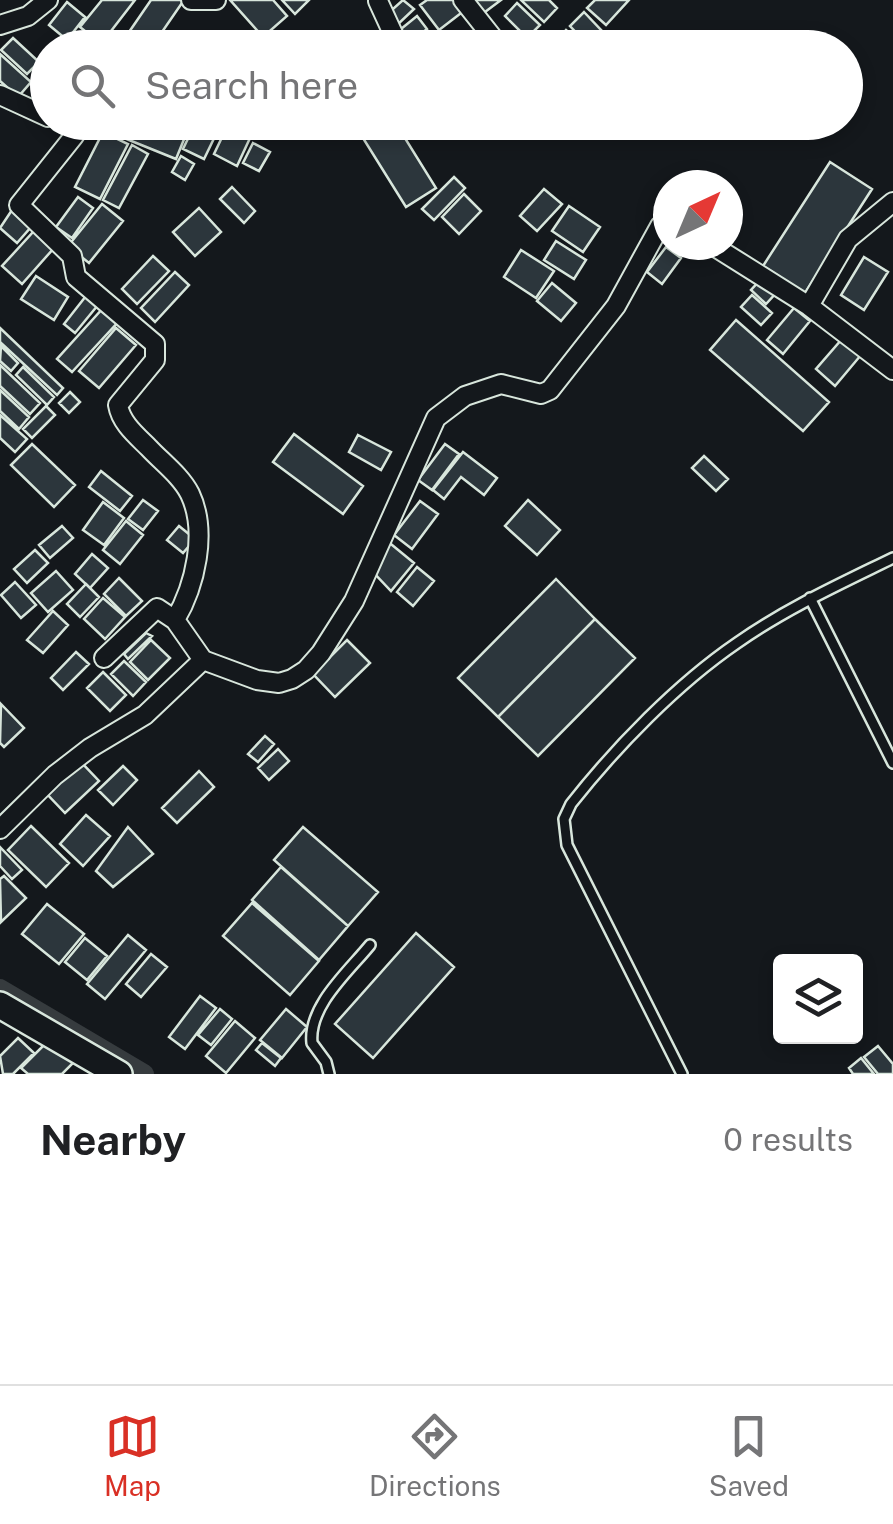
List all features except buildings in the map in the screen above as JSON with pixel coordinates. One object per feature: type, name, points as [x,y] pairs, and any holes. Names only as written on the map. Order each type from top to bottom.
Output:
[{"type":"main road","points":[[0,1005],[119,1074]]},
{"type":"street","points":[[0,25],[34,14],[48,0]]},
{"type":"street","points":[[190,0],[216,0]]},
{"type":"street","points":[[362,0],[378,0],[392,30]]},
{"type":"street","points":[[463,0],[486,30]]},
{"type":"street","points":[[0,95],[30,109]]},
{"type":"street","points":[[71,140],[19,205],[72,256],[76,278],[156,344],[155,360],[118,405],[126,424],[183,483],[194,504],[198,557],[191,588],[175,620]]},
{"type":"street","points":[[809,306],[848,239],[893,202]]},
{"type":"street","points":[[104,658],[157,608],[175,620],[204,660],[257,680],[280,683],[306,670],[354,601],[436,418],[465,396],[502,384],[540,394],[550,390],[616,306],[653,239]]},
{"type":"street","points":[[736,260],[809,306],[893,370]]},
{"type":"street","points":[[0,829],[55,775],[90,748],[145,715],[204,660]]},
{"type":"lane","points":[[682,1074],[567,844],[564,819],[570,804],[672,696],[736,643],[810,598],[893,558]]},
{"type":"lane","points":[[810,598],[893,763]]},
{"type":"lane","points":[[329,1074],[326,1062],[312,1043],[314,1020],[325,1000],[370,945]]},
{"type":"waterway","points":[[0,989],[144,1074]]}]
